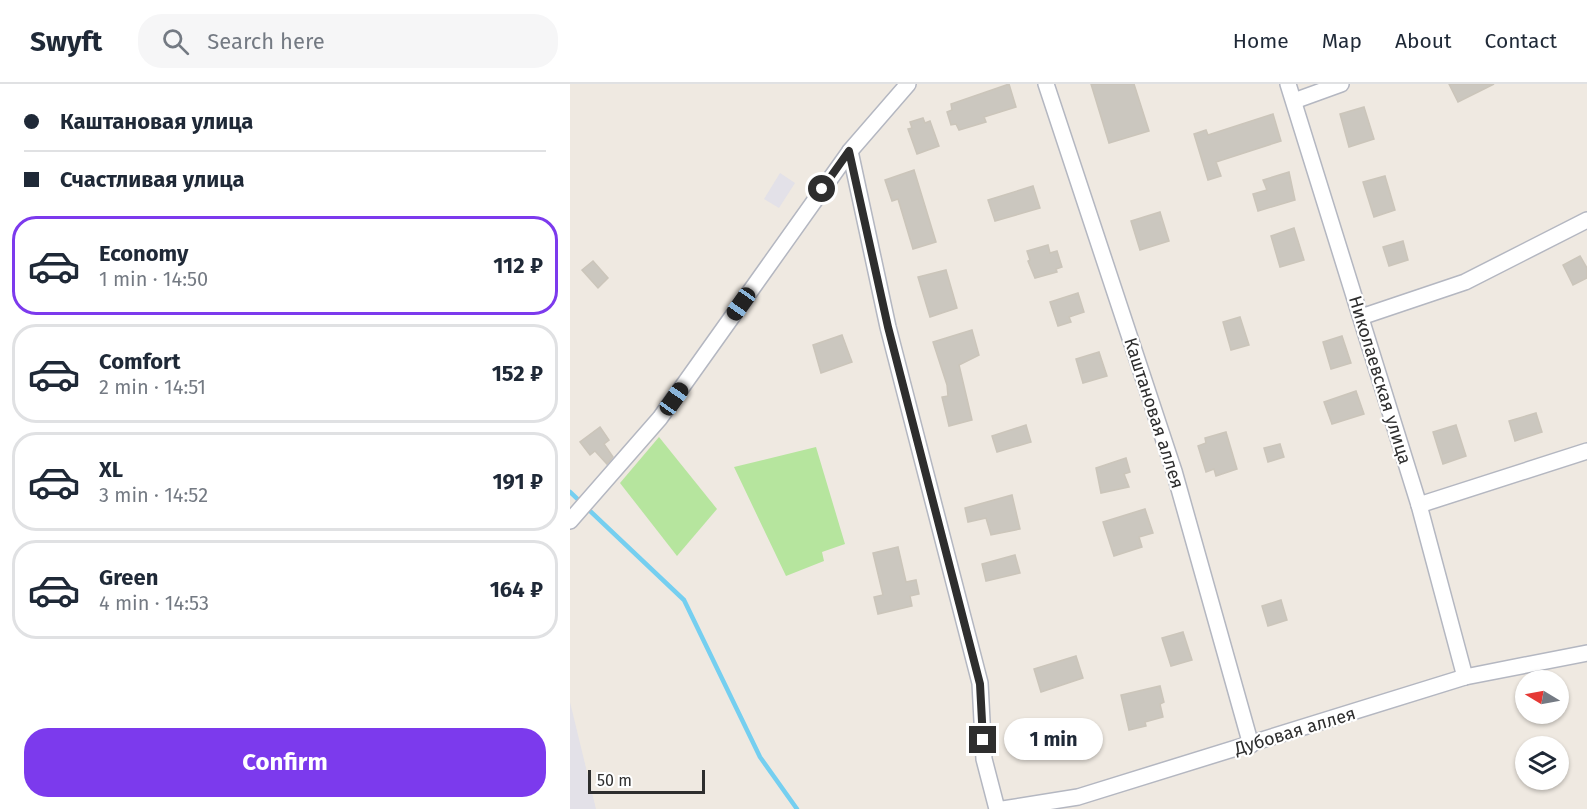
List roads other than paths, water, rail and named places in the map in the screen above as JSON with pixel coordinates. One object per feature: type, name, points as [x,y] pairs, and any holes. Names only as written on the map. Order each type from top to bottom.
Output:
[{"type":"street","points":[[570,521],[660,418],[849,151],[908,84]]},
{"type":"street","name":"Каштановая аллея","points":[[1046,84],[1174,471],[1251,745]]},
{"type":"street","name":"Николаевская улица","points":[[1288,84],[1419,505],[1465,677]]},
{"type":"street","points":[[1294,101],[1341,84]]},
{"type":"street","points":[[849,151],[888,327],[980,684],[984,759],[997,809]]},
{"type":"street","points":[[1361,317],[1465,282],[1587,220]]},
{"type":"street","points":[[1419,505],[1587,451]]},
{"type":"street","name":"Дубовая аллея","points":[[1004,809],[1078,797],[1465,677],[1587,653]]},
{"type":"waterway","points":[[570,492],[684,600],[760,757],[797,809]]}]
